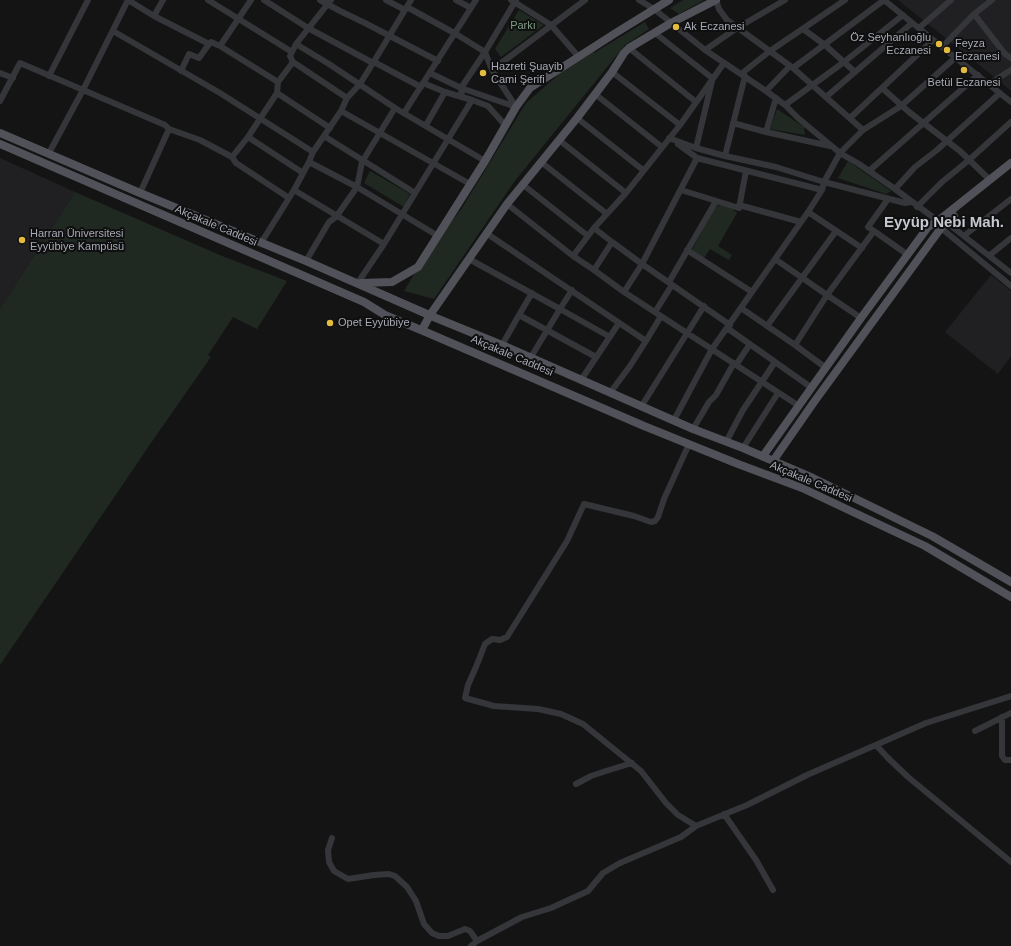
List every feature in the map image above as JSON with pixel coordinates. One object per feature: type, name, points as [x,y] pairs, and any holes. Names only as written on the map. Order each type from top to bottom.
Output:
[{"type":"main road","points":[[357,284],[392,282],[418,267],[485,161],[516,107],[530,88],[668,0]]},
{"type":"main road","points":[[422,330],[430,315],[506,204],[577,118],[629,48],[671,23],[716,0]]},
{"type":"main road","name":"Akçakale Caddesi","points":[[0,133],[140,193],[306,261],[610,392],[641,407],[813,478],[932,536],[1011,582]]},
{"type":"main road","name":"Akçakale Caddesi","points":[[0,144],[364,302],[385,315],[689,444],[802,488],[925,546],[1011,598]]},
{"type":"main road","points":[[773,461],[942,224],[1011,163]]},
{"type":"main road","points":[[762,456],[928,227],[942,224],[1011,170]]},
{"type":"street","points":[[49,76],[88,0]]},
{"type":"street","points":[[49,153],[83,90],[128,0],[154,16],[209,44],[211,42],[220,46],[278,82]]},
{"type":"street","points":[[154,16],[163,0]]},
{"type":"street","points":[[208,0],[292,52]]},
{"type":"street","points":[[220,46],[251,0]]},
{"type":"street","points":[[264,0],[308,28],[373,62],[422,85],[462,96],[488,106],[506,125]]},
{"type":"street","points":[[320,0],[329,2],[389,36],[438,60]]},
{"type":"street","points":[[386,0],[456,34],[485,52],[492,70],[516,107]]},
{"type":"street","points":[[261,243],[310,162],[313,152],[341,111],[347,98],[360,84],[411,0]]},
{"type":"street","points":[[456,0],[471,8]]},
{"type":"street","points":[[404,113],[456,34],[476,0]]},
{"type":"street","points":[[574,0],[583,2]]},
{"type":"street","points":[[639,0],[654,9],[724,63],[776,98],[840,153],[895,189],[942,224],[1011,286]]},
{"type":"street","points":[[716,0],[719,9],[727,20],[792,67],[864,130]]},
{"type":"street","points":[[706,50],[737,28],[785,0]]},
{"type":"street","points":[[725,156],[743,75],[770,51],[845,0]]},
{"type":"street","points":[[766,91],[792,67],[825,45],[884,0],[1011,102]]},
{"type":"street","points":[[892,7],[894,0]]},
{"type":"street","points":[[919,28],[952,0]]},
{"type":"street","points":[[942,47],[974,14],[992,0]]},
{"type":"street","points":[[462,96],[461,88],[485,52],[514,1],[551,25],[578,56]]},
{"type":"street","points":[[329,2],[296,44],[290,56],[294,62],[347,98]]},
{"type":"street","points":[[492,70],[583,2]]},
{"type":"street","points":[[974,14],[1006,54],[1011,58]]},
{"type":"street","points":[[785,105],[844,62],[903,15]]},
{"type":"street","points":[[826,97],[912,23]]},
{"type":"street","points":[[803,29],[825,45],[855,72]]},
{"type":"street","points":[[112,32],[181,71],[313,152]]},
{"type":"street","points":[[655,33],[712,78]]},
{"type":"street","points":[[850,118],[933,40]]},
{"type":"street","points":[[181,71],[189,54],[199,58],[209,44]]},
{"type":"street","points":[[296,44],[395,108],[485,161]]},
{"type":"street","points":[[629,48],[696,102]]},
{"type":"street","points":[[674,420],[712,349],[808,212],[822,190],[824,182],[840,153],[864,130],[901,106],[956,57]]},
{"type":"street","points":[[232,157],[248,137],[277,93],[278,82],[294,62]]},
{"type":"street","points":[[0,101],[20,63],[165,125],[169,129],[200,140],[232,157],[236,162],[289,198]]},
{"type":"street","points":[[573,256],[594,228],[626,193],[680,125],[724,63]]},
{"type":"street","points":[[989,84],[1011,70]]},
{"type":"street","points":[[612,72],[680,125]]},
{"type":"street","points":[[0,73],[13,78]]},
{"type":"street","points":[[430,73],[461,88],[516,107]]},
{"type":"street","points":[[869,171],[978,75]]},
{"type":"street","points":[[696,148],[712,78]]},
{"type":"street","points":[[882,88],[901,106],[947,140],[990,180]]},
{"type":"street","points":[[426,125],[445,92]]},
{"type":"street","points":[[277,93],[330,128]]},
{"type":"street","points":[[895,189],[915,167],[937,150],[1000,93]]},
{"type":"street","points":[[595,94],[662,147]]},
{"type":"street","points":[[766,132],[776,98]]},
{"type":"street","points":[[357,284],[384,244],[472,100]]},
{"type":"street","points":[[306,261],[329,222],[336,217],[357,187],[362,162],[395,108]]},
{"type":"street","points":[[341,111],[470,184]]},
{"type":"street","points":[[577,118],[643,170]]},
{"type":"street","points":[[918,207],[942,182],[1011,122]]},
{"type":"street","points":[[733,123],[766,132],[833,146]]},
{"type":"street","points":[[140,193],[169,129]]},
{"type":"street","points":[[324,136],[362,162],[415,193]]},
{"type":"street","points":[[248,137],[303,173]]},
{"type":"street","points":[[669,138],[696,148],[725,156],[776,167],[824,182],[888,199],[905,203],[911,202]]},
{"type":"street","points":[[669,138],[698,158],[822,190]]},
{"type":"street","points":[[559,140],[626,193]]},
{"type":"street","points":[[624,292],[642,264],[698,158]]},
{"type":"street","points":[[310,162],[357,187],[438,236]]},
{"type":"street","points":[[541,162],[607,214]]},
{"type":"street","points":[[740,205],[746,171]]},
{"type":"street","points":[[522,184],[588,236]]},
{"type":"street","points":[[294,190],[336,217],[384,244]]},
{"type":"street","points":[[681,190],[739,208],[740,205],[801,222]]},
{"type":"street","points":[[888,199],[868,227],[908,255]]},
{"type":"street","points":[[965,236],[1011,199]]},
{"type":"street","points":[[655,312],[671,284],[687,250],[716,200]]},
{"type":"street","points":[[506,204],[573,256],[624,292],[799,406]]},
{"type":"street","points":[[808,212],[862,248]]},
{"type":"street","points":[[942,224],[965,236],[1011,273]]},
{"type":"street","points":[[594,228],[642,264],[704,306],[750,344],[812,388]]},
{"type":"street","points":[[767,326],[836,231]]},
{"type":"street","points":[[795,345],[827,295],[874,231]]},
{"type":"street","points":[[486,233],[646,341]]},
{"type":"street","points":[[990,255],[1011,238]]},
{"type":"street","points":[[594,270],[612,242]]},
{"type":"street","points":[[687,250],[752,292]]},
{"type":"street","points":[[469,259],[610,337]]},
{"type":"street","points":[[775,259],[802,279],[861,318]]},
{"type":"street","points":[[531,358],[572,290]]},
{"type":"street","points":[[502,345],[532,293]]},
{"type":"street","points":[[641,407],[704,306]]},
{"type":"street","points":[[741,308],[826,368]]},
{"type":"street","points":[[520,315],[596,356]]},
{"type":"street","points":[[610,392],[630,366],[661,316]]},
{"type":"street","points":[[581,380],[619,323]]},
{"type":"street","points":[[693,429],[709,402],[750,344]]},
{"type":"street","points":[[726,442],[743,410],[775,362]]},
{"type":"street","points":[[743,448],[778,393]]},
{"type":"street","points":[[689,444],[664,499],[658,517],[654,521],[651,522],[634,516],[584,504],[567,541],[507,637],[500,640],[492,639],[485,644],[468,685],[465,698],[494,706],[538,709],[561,714],[583,724],[641,771],[666,803],[678,815],[696,826]]},
{"type":"street","points":[[471,946],[477,941],[522,917],[550,908],[588,891],[603,873],[620,862],[680,836],[696,826],[747,805],[807,776],[926,723],[1011,696]]},
{"type":"street","points":[[975,731],[1011,714]]},
{"type":"street","points":[[1002,717],[1002,756],[1005,760],[1011,760]]},
{"type":"street","points":[[876,745],[908,778],[1011,862]]},
{"type":"street","points":[[576,784],[591,776],[632,763]]},
{"type":"street","points":[[724,814],[756,860],[773,890]]},
{"type":"street","points":[[332,838],[328,850],[329,862],[334,871],[348,879],[389,874],[395,876],[407,887],[416,901],[424,924],[432,933],[439,936],[448,936],[465,930],[470,931],[477,941]]},
{"type":"shaded area","points":[[898,0],[1011,0],[1011,91],[1003,84]]},
{"type":"shaded area","name":"Harran Üniversitesi Eyyübiye Kampüsü","points":[[0,158],[75,192],[0,309]]},
{"type":"shaded area","points":[[991,275],[1011,291],[1011,356],[998,374],[945,332]]},
{"type":"green space","points":[[683,0],[704,0],[679,14],[670,8]]},
{"type":"green space","name":"Parkı","points":[[519,10],[544,25],[501,57],[495,49]]},
{"type":"green space","points":[[645,22],[649,29],[625,45],[514,182],[434,299],[404,291],[426,255],[462,208],[526,103],[572,63],[592,50],[594,53]]},
{"type":"green space","points":[[777,109],[804,127],[805,135],[770,129]]},
{"type":"green space","points":[[848,161],[891,191],[886,194],[838,178]]},
{"type":"green space","points":[[370,171],[410,194],[404,207],[364,183]]},
{"type":"green space","points":[[75,192],[222,256],[287,281],[257,329],[233,317],[208,355],[211,357],[0,665],[0,309]]},
{"type":"green space","points":[[720,205],[731,208],[737,213],[718,246],[732,255],[729,260],[710,249],[704,258],[692,250],[714,209]]},
{"type":"place","name":"Ak Eczanesi","points":[[676,27]]},
{"type":"place","name":"Öz Seyhanlıoğlu Eczanesi","points":[[939,44]]},
{"type":"place","name":"Feyza Eczanesi","points":[[947,50]]},
{"type":"place","name":"Betül Eczanesi","points":[[964,70]]},
{"type":"place","name":"Hazreti Şuayib Cami Şerifi","points":[[483,73]]},
{"type":"place","name":"Harran Üniversitesi Eyyübiye Kampüsü","points":[[22,240]]},
{"type":"place","name":"Opet Eyyübiye","points":[[330,323]]},
{"type":"district","name":"Eyyüp Nebi Mah.","points":[[944,223]]}]
